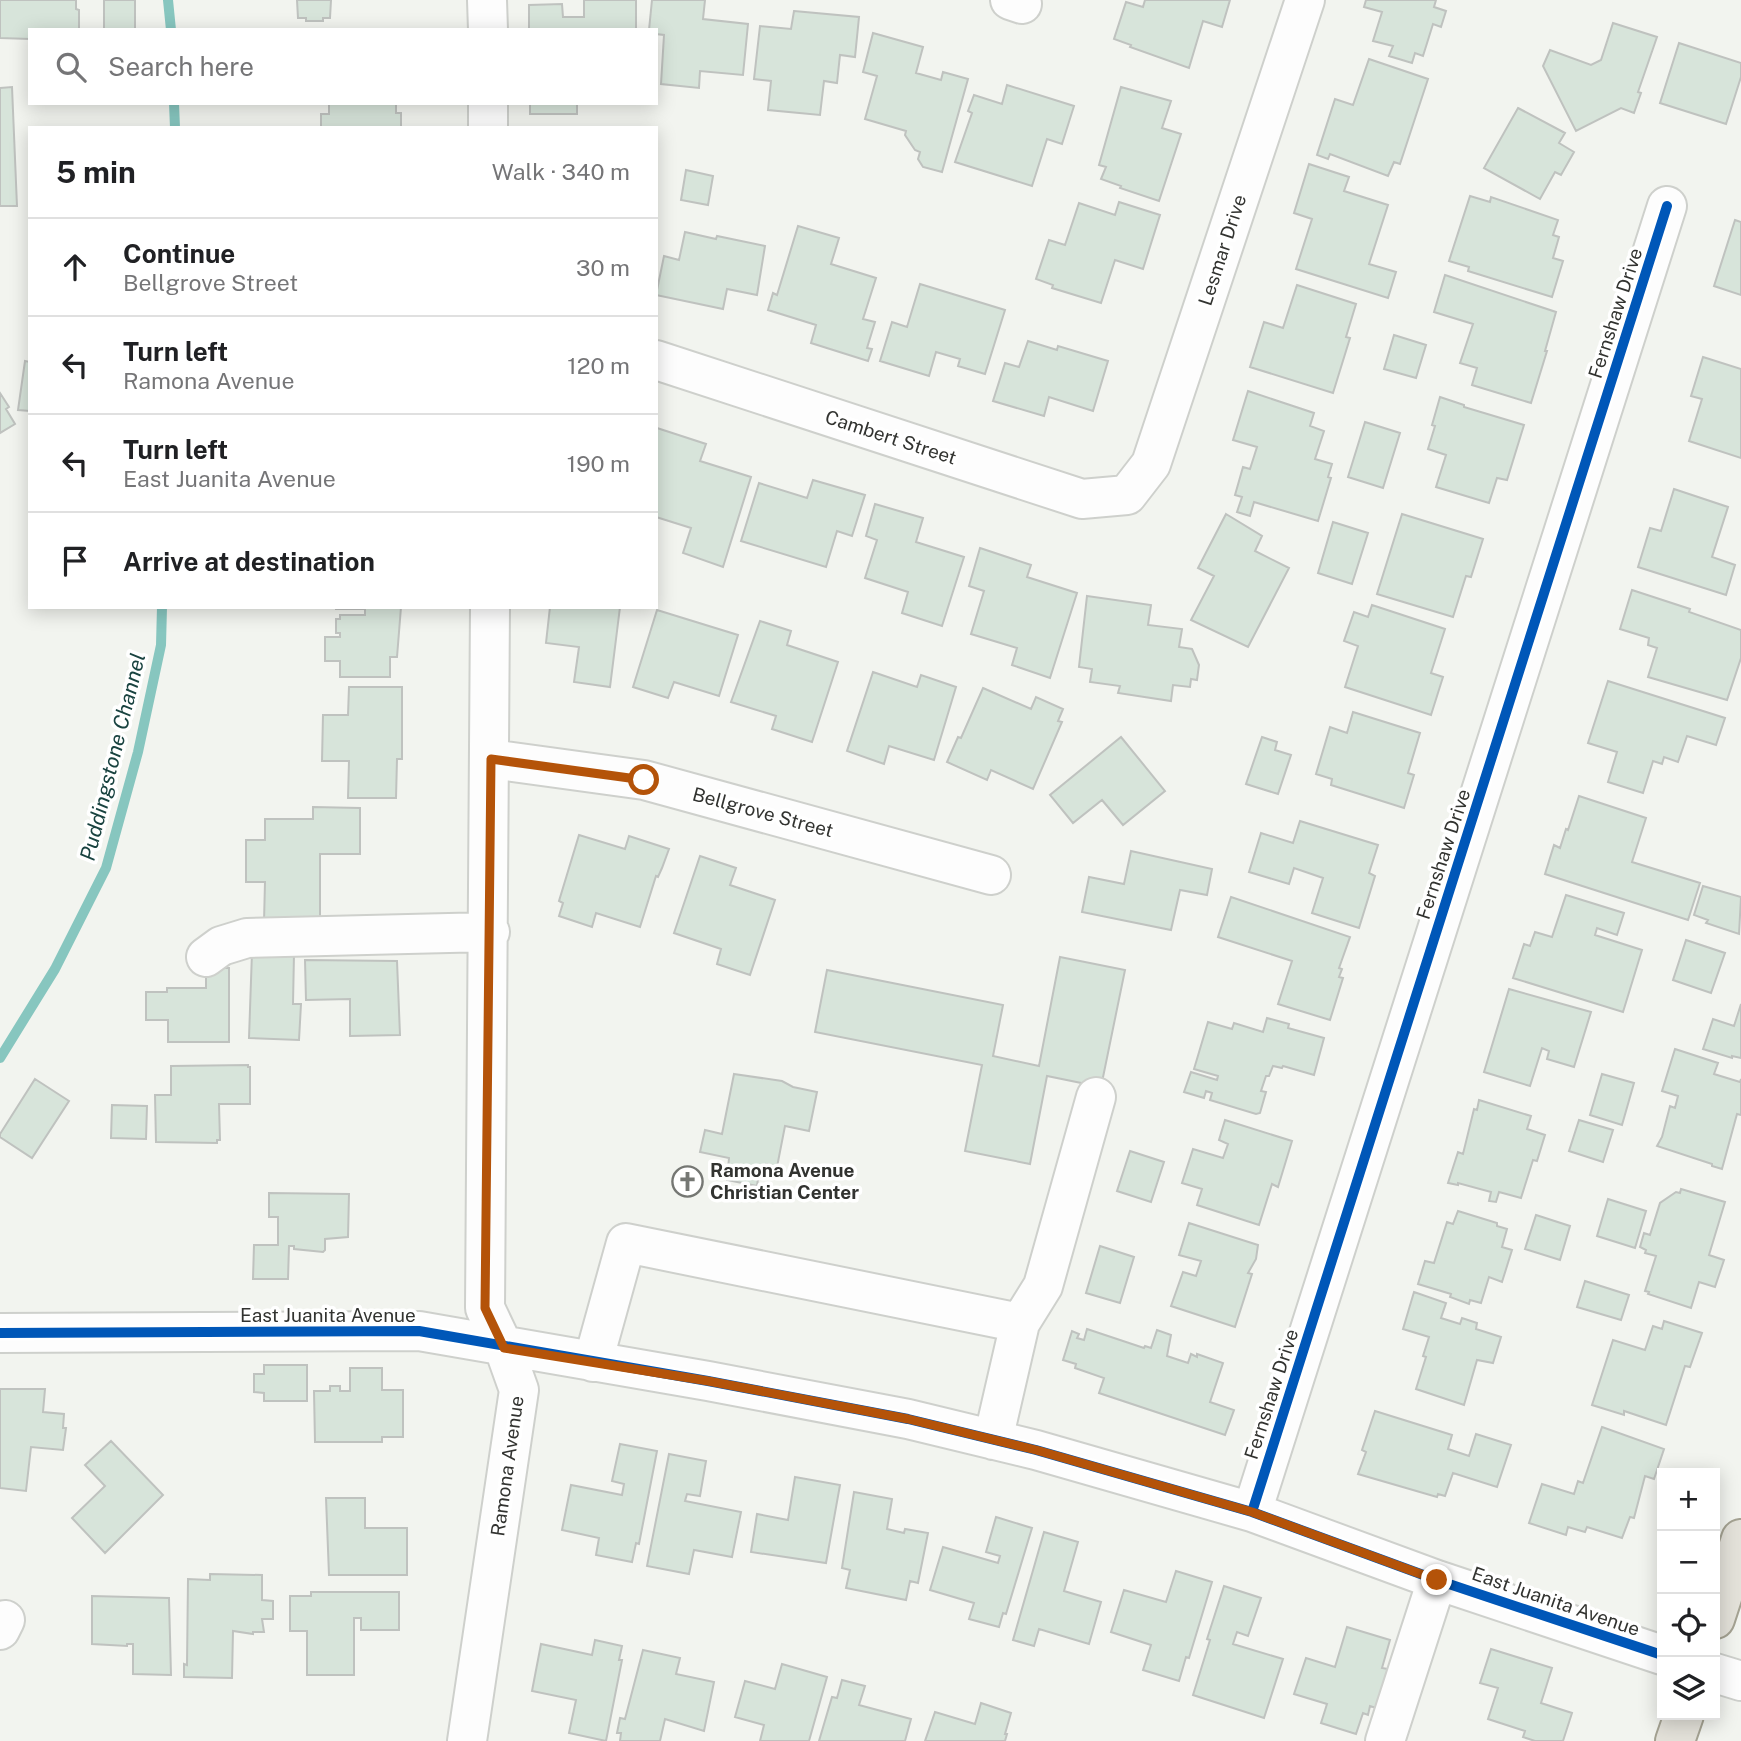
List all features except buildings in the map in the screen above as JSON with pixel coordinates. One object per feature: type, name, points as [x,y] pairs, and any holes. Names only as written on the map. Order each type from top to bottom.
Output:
[{"type":"main road","points":[[1720,1604],[1741,1539]]},
{"type":"main road","points":[[1675,1741],[1682,1720]]},
{"type":"street","points":[[488,0],[488,28]]},
{"type":"street","name":"Lesmar Drive","points":[[1128,495],[1151,464],[1306,0]]},
{"type":"street","points":[[488,105],[488,126]]},
{"type":"street","name":"Fernshaw Drive","points":[[1252,1512],[1667,206]]},
{"type":"street","name":"Cambert Street","points":[[658,361],[1083,499],[1128,495]]},
{"type":"street","name":"Ramona Avenue","points":[[467,1741],[519,1390],[504,1348],[485,1308],[490,609]]},
{"type":"street","name":"Bellgrove Street","points":[[491,759],[644,780],[991,875]]},
{"type":"street","points":[[206,957],[229,942],[247,938],[489,932]]},
{"type":"street","points":[[993,1440],[1020,1323],[1043,1286],[1096,1097]]},
{"type":"street","points":[[593,1362],[626,1243],[1020,1323]]},
{"type":"street","name":"East Juanita Avenue","points":[[0,1334],[419,1332],[894,1416],[993,1440],[1252,1512],[1437,1580],[1657,1653]]},
{"type":"street","points":[[1385,1741],[1437,1580]]},
{"type":"street","points":[[1720,1675],[1741,1681]]},
{"type":"waterway","name":"Puddingstone Channel","points":[[168,0],[171,28]]},
{"type":"waterway","name":"Puddingstone Channel","points":[[174,105],[175,126]]},
{"type":"waterway","name":"Puddingstone Channel","points":[[0,1058],[55,969],[106,868],[138,752],[161,645],[162,609]]},
{"type":"cycle path","points":[[1252,1512],[1667,206]]},
{"type":"cycle path","points":[[0,1333],[419,1331],[908,1419],[1036,1450],[1252,1512],[1437,1580],[1657,1653]]},
{"type":"place","name":"Ramona Avenue Christian Center","points":[[687,1181]]},
{"type":"route","points":[[644,780],[491,759],[485,1308],[504,1348],[708,1381],[908,1419],[1036,1450],[1252,1512],[1437,1580]]}]
